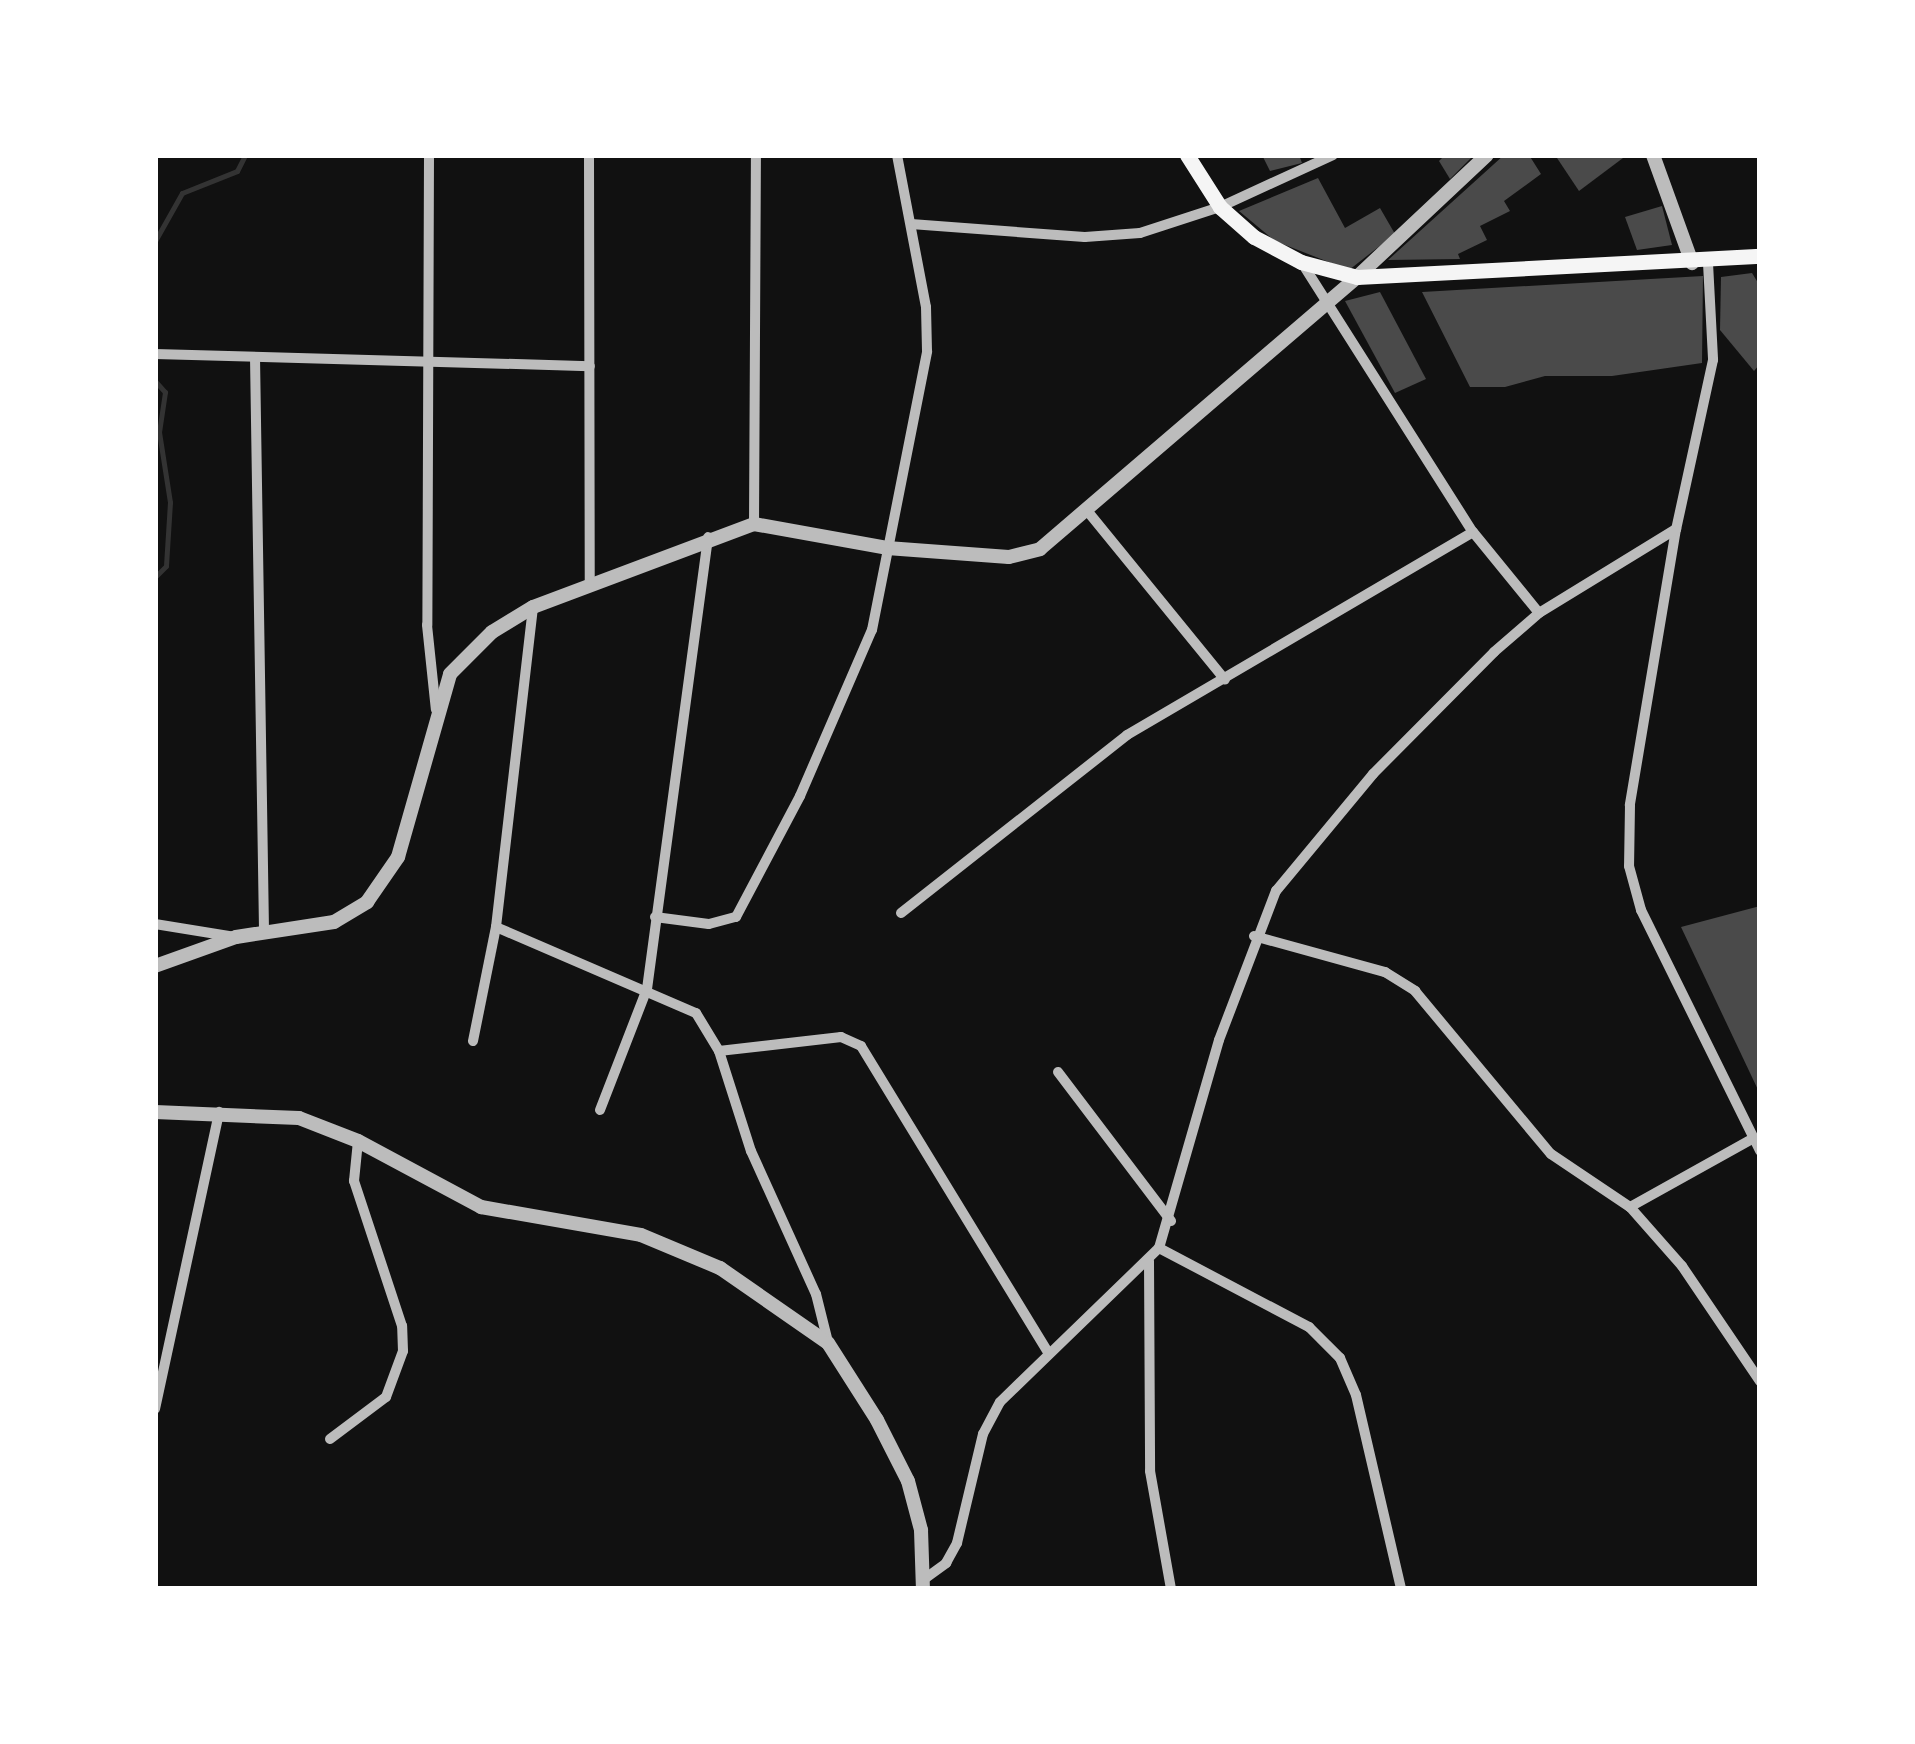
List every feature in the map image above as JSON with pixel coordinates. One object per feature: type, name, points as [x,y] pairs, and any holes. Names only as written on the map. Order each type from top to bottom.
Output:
[{"type":"main road","points":[[1187,155],[1220,207],[1254,237],[1302,262],[1357,277],[1700,263],[1760,256]]},
{"type":"street","points":[[429,155],[426,625],[436,710]]},
{"type":"street","points":[[589,155],[590,583]]},
{"type":"street","points":[[754,524],[756,155]]},
{"type":"street","points":[[655,917],[710,924],[736,918],[872,630],[886,548],[921,406],[927,352],[911,224],[897,155]]},
{"type":"street","points":[[911,224],[1116,236],[1220,207],[1333,155]]},
{"type":"street","points":[[155,966],[236,938],[334,922],[367,902],[398,856],[424,776],[436,710],[450,674],[471,650],[532,607],[708,536],[754,524],[886,548],[1022,556],[1090,513],[1326,300],[1357,277],[1488,155]]},
{"type":"street","points":[[1653,155],[1700,263],[1713,360],[1676,529],[1630,806],[1629,866],[1640,910],[1760,1152]]},
{"type":"street","points":[[1302,262],[1473,532],[1539,614]]},
{"type":"street","points":[[155,354],[590,366]]},
{"type":"street","points":[[255,356],[264,932]]},
{"type":"street","points":[[1090,513],[1225,680]]},
{"type":"street","points":[[923,1584],[946,1563],[957,1543],[992,1414],[1047,1351],[1160,1248],[1171,1222],[1218,1040],[1254,936],[1276,891],[1373,774],[1539,614],[1676,529]]},
{"type":"street","points":[[901,914],[1127,735],[1473,532]]},
{"type":"street","points":[[600,1110],[647,988],[708,536]]},
{"type":"street","points":[[473,1041],[496,927],[532,607]]},
{"type":"street","points":[[157,921],[236,938]]},
{"type":"street","points":[[496,927],[647,988],[696,1013],[719,1050],[751,1151],[816,1294],[828,1343],[908,1481],[921,1530],[923,1584]]},
{"type":"street","points":[[1254,936],[1385,972],[1415,991],[1551,1154],[1630,1207],[1682,1266],[1760,1380]]},
{"type":"street","points":[[719,1050],[841,1037],[861,1046],[1047,1351]]},
{"type":"street","points":[[1058,1072],[1171,1222]]},
{"type":"street","points":[[155,1112],[219,1111],[299,1118],[358,1141],[480,1207],[678,1247],[720,1268],[828,1343]]},
{"type":"street","points":[[155,1409],[219,1111]]},
{"type":"street","points":[[1630,1207],[1754,1138]]},
{"type":"street","points":[[330,1439],[386,1397],[403,1351],[402,1326],[354,1182],[358,1141]]},
{"type":"street","points":[[1160,1248],[1310,1327],[1340,1358],[1356,1395],[1401,1589]]},
{"type":"street","points":[[1149,1261],[1150,1471],[1171,1589]]},
{"type":"building","points":[[1262,155],[1299,155],[1302,163],[1270,171]]},
{"type":"building","points":[[1445,155],[1474,155],[1450,179],[1439,161]]},
{"type":"building","points":[[1504,155],[1529,155],[1541,174],[1504,201],[1510,211],[1480,226],[1487,240],[1458,254],[1460,259],[1388,260]]},
{"type":"building","points":[[1555,155],[1627,155],[1579,191]]},
{"type":"building","points":[[1318,178],[1345,228],[1380,208],[1395,234],[1349,270],[1275,241],[1239,211]]},
{"type":"building","points":[[1662,206],[1672,245],[1637,250],[1625,217]]},
{"type":"building","points":[[1752,273],[1760,286],[1760,364],[1754,371],[1720,330],[1721,277]]},
{"type":"building","points":[[1703,276],[1702,363],[1612,376],[1545,376],[1505,387],[1470,387],[1422,292]]},
{"type":"building","points":[[1380,292],[1426,379],[1395,393],[1345,301]]},
{"type":"building","points":[[1760,906],[1760,1094],[1681,927]]},
{"type":"waterway","points":[[155,241],[182,193],[237,171],[245,155]]},
{"type":"waterway","points":[[155,381],[165,392],[159,432],[170,502],[166,566],[155,577]]}]
